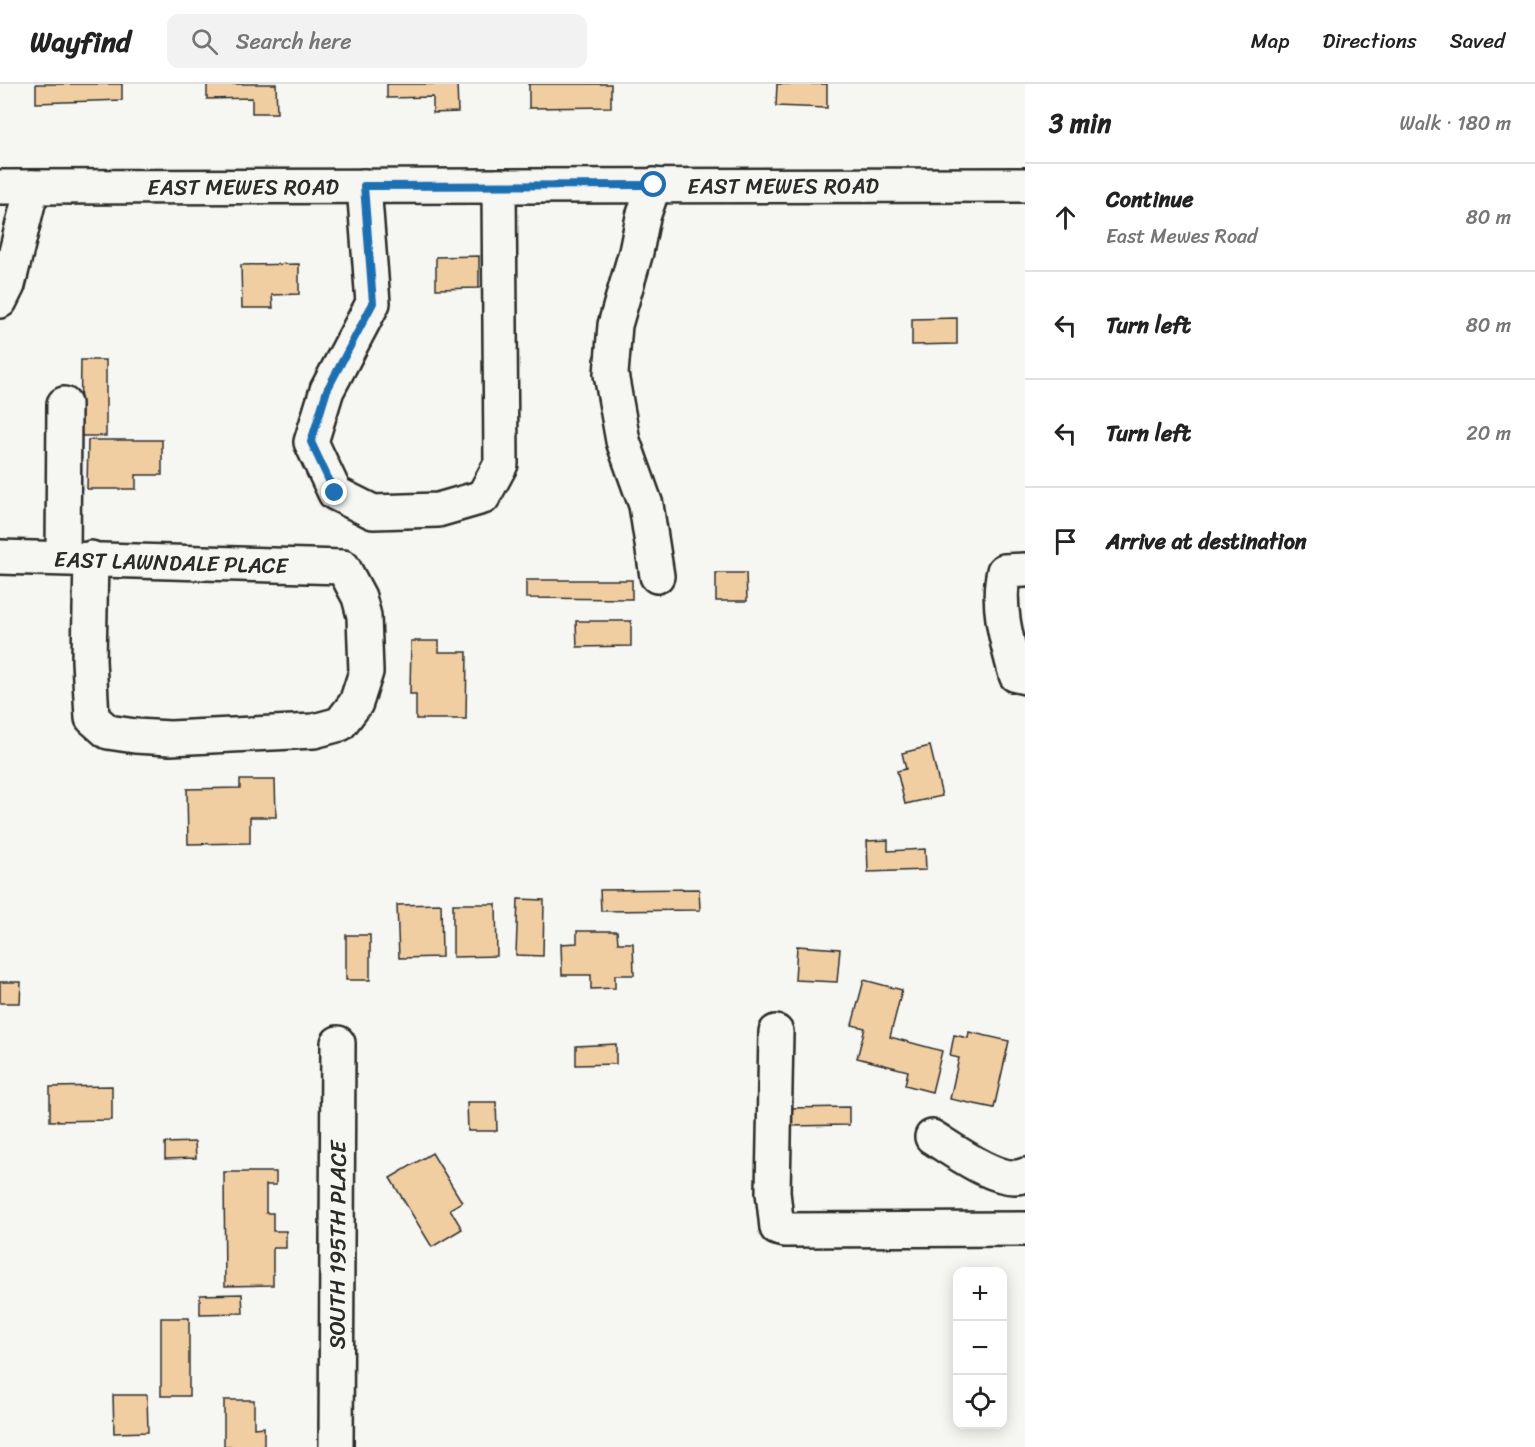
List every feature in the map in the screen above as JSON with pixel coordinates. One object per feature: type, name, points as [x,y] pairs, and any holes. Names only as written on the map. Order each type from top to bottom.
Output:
[{"type":"street","points":[[654,185],[643,217],[636,252],[615,325],[611,374],[623,441],[646,505],[657,576]]},
{"type":"street","name":"EAST MEWES ROAD","points":[[16,187],[1025,185]]},
{"type":"street","points":[[364,186],[373,303],[327,390],[311,442],[335,493],[373,512],[438,510],[483,497],[501,464],[499,186]]},
{"type":"street","points":[[0,301],[8,285],[16,187]]},
{"type":"street","points":[[64,404],[77,558]]},
{"type":"street","name":"EAST LAWNDALE PLACE","points":[[0,557],[77,558],[343,567],[358,597],[364,616],[366,672],[356,703],[340,724],[314,731],[170,738],[108,732],[93,718],[77,558]]},
{"type":"street","points":[[1025,570],[1004,571],[1002,582],[1005,636],[1016,675],[1025,677]]},
{"type":"street","points":[[776,1032],[772,1192],[777,1228],[785,1230],[1025,1229]]},
{"type":"street","name":"SOUTH 195TH PLACE","points":[[336,1447],[338,1043]]},
{"type":"street","points":[[932,1137],[987,1171],[1018,1178],[1025,1175]]},
{"type":"building","points":[[36,84],[122,84],[122,100],[36,103]]},
{"type":"building","points":[[207,84],[276,84],[277,113],[252,113],[252,98],[207,99]]},
{"type":"building","points":[[387,84],[457,84],[458,112],[433,113],[433,97],[387,98]]},
{"type":"building","points":[[529,84],[611,84],[611,107],[529,108]]},
{"type":"building","points":[[777,84],[827,84],[827,108],[776,106]]},
{"type":"building","points":[[479,256],[479,288],[436,289],[436,257]]},
{"type":"building","points":[[299,264],[299,294],[272,295],[273,308],[242,308],[241,265]]},
{"type":"building","points":[[957,318],[957,344],[912,345],[912,319]]},
{"type":"building","points":[[81,360],[106,360],[106,436],[80,436]]},
{"type":"building","points":[[88,440],[162,440],[162,475],[136,475],[136,489],[87,489]]},
{"type":"building","points":[[716,573],[746,573],[747,601],[716,601]]},
{"type":"building","points":[[526,580],[632,580],[632,599],[526,598]]},
{"type":"building","points":[[576,621],[631,621],[631,646],[577,647]]},
{"type":"building","points":[[411,641],[439,641],[439,652],[467,652],[466,719],[416,719],[416,694],[410,694]]},
{"type":"building","points":[[930,746],[942,796],[905,804],[897,771],[906,769],[902,753]]},
{"type":"building","points":[[240,780],[275,780],[276,817],[250,817],[250,843],[188,844],[187,789],[240,788]]},
{"type":"building","points":[[888,840],[888,851],[925,849],[926,870],[868,872],[867,841]]},
{"type":"building","points":[[699,889],[700,910],[601,911],[600,890]]},
{"type":"building","points":[[518,899],[544,900],[543,956],[516,955]]},
{"type":"building","points":[[441,904],[442,957],[399,958],[397,905]]},
{"type":"building","points":[[453,904],[496,904],[497,956],[453,957]]},
{"type":"building","points":[[577,931],[617,931],[618,943],[633,943],[634,975],[615,975],[615,988],[591,989],[591,975],[562,975],[561,944],[577,943]]},
{"type":"building","points":[[346,935],[370,935],[370,980],[346,980]]},
{"type":"building","points":[[797,946],[840,949],[837,982],[795,980]]},
{"type":"building","points":[[864,980],[902,990],[890,1037],[942,1051],[932,1092],[905,1085],[908,1071],[857,1058],[865,1028],[852,1025]]},
{"type":"building","points":[[0,982],[21,982],[20,1003],[0,1003]]},
{"type":"building","points":[[969,1032],[1009,1041],[994,1108],[950,1099],[959,1058],[950,1056],[954,1035],[968,1038]]},
{"type":"building","points":[[616,1044],[616,1064],[576,1065],[576,1046]]},
{"type":"building","points":[[112,1086],[112,1120],[50,1121],[50,1087]]},
{"type":"building","points":[[467,1102],[496,1102],[497,1131],[468,1131]]},
{"type":"building","points":[[849,1107],[849,1125],[789,1126],[789,1108]]},
{"type":"building","points":[[195,1142],[196,1158],[165,1159],[165,1143]]},
{"type":"building","points":[[432,1153],[462,1202],[450,1209],[462,1229],[432,1247],[390,1178]]},
{"type":"building","points":[[224,1172],[276,1172],[276,1185],[266,1185],[266,1213],[273,1213],[273,1231],[286,1231],[286,1248],[273,1248],[273,1285],[225,1286]]},
{"type":"building","points":[[242,1294],[243,1313],[200,1314],[200,1295]]},
{"type":"building","points":[[161,1318],[189,1318],[189,1396],[161,1396]]},
{"type":"building","points":[[113,1395],[147,1395],[148,1432],[114,1433]]},
{"type":"building","points":[[224,1400],[254,1400],[254,1428],[264,1427],[264,1447],[224,1447]]},
{"type":"route","points":[[335,493],[311,442],[327,390],[373,303],[364,186],[654,185]]}]
